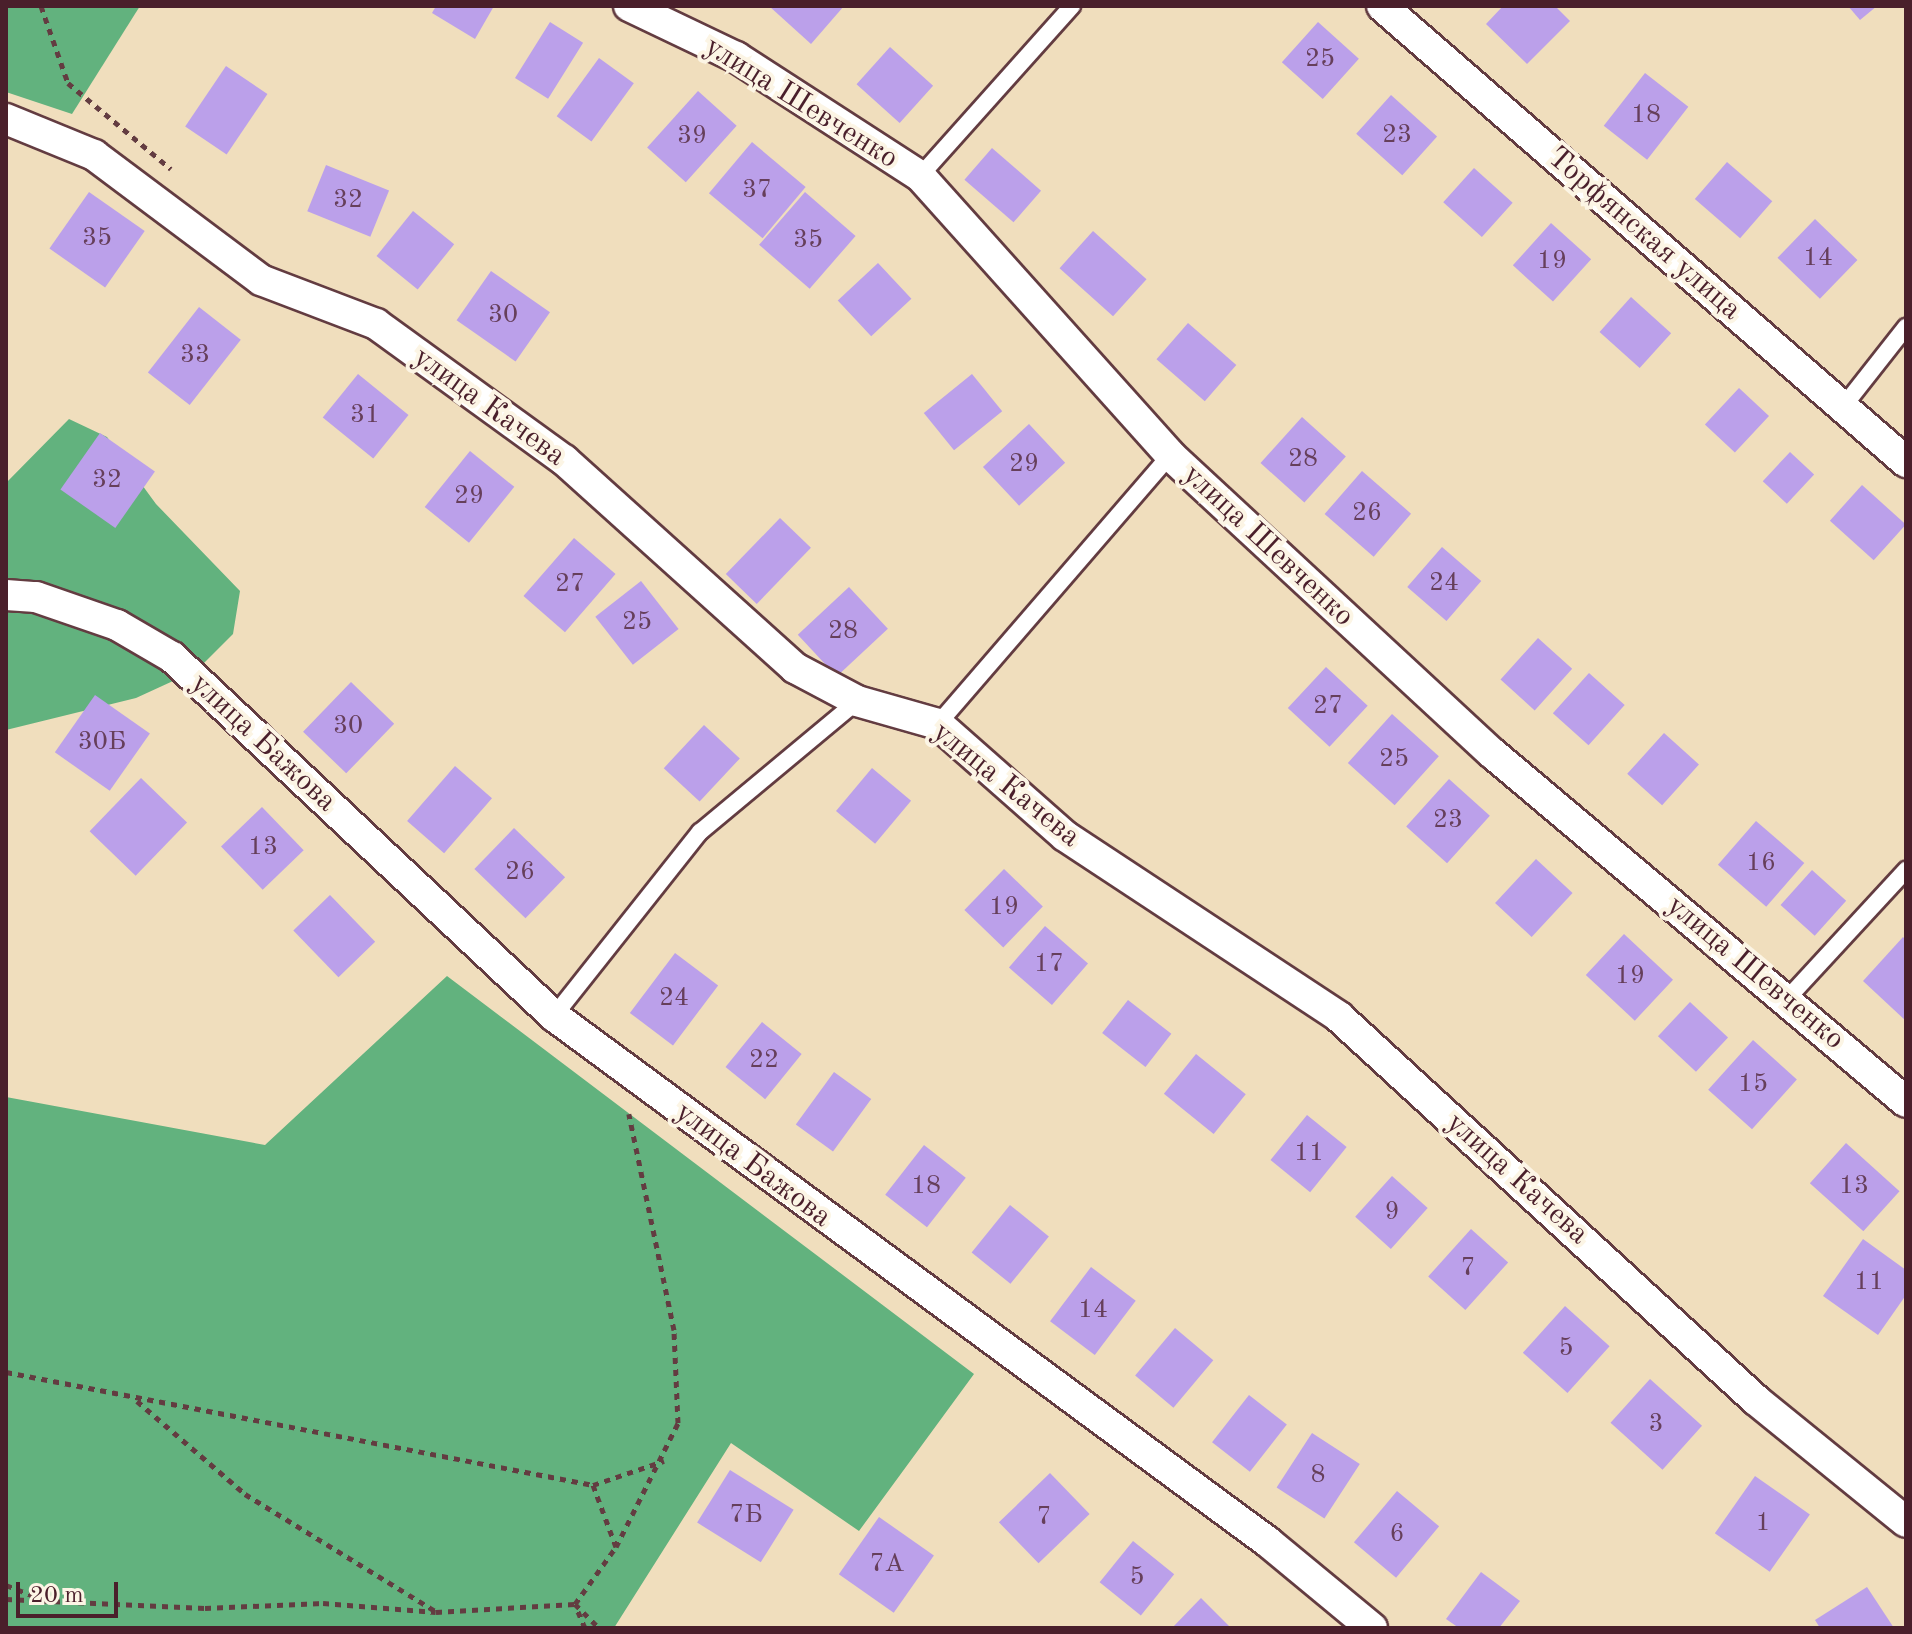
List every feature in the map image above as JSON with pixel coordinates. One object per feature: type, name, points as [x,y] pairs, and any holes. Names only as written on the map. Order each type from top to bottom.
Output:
[{"type":"street","name":"улица Шевченко","points":[[629,6],[736,57],[920,176],[1170,455],[1492,753],[1906,1102]]},
{"type":"street","name":"Торфянская улица","points":[[1382,6],[1906,462]]},
{"type":"street","name":"улица Качева","points":[[6,119],[94,155],[261,280],[376,324],[564,460],[795,668],[857,701],[938,724],[1065,836],[1339,1017],[1756,1400],[1906,1522]]},
{"type":"street","name":"улица Бажова","points":[[6,595],[36,597],[117,625],[172,657],[554,1016],[1268,1542],[1372,1628]]},
{"type":"lane","points":[[920,176],[1072,6]]},
{"type":"lane","points":[[1843,407],[1906,327]]},
{"type":"lane","points":[[938,724],[1170,455]]},
{"type":"lane","points":[[554,1016],[700,832],[857,701]]},
{"type":"lane","points":[[1787,999],[1906,870]]},
{"type":"path","points":[[41,6],[68,83],[176,174]]},
{"type":"path","points":[[575,1604],[616,1547],[664,1461],[678,1423],[674,1330],[641,1144],[608,1056]]},
{"type":"path","points":[[6,1372],[136,1401],[593,1485],[664,1461]]},
{"type":"path","points":[[136,1401],[245,1494],[436,1612]]},
{"type":"path","points":[[593,1485],[616,1547]]},
{"type":"path","points":[[6,1585],[49,1602]]},
{"type":"path","points":[[6,1599],[49,1602],[323,1603],[436,1612],[575,1604],[599,1628]]},
{"type":"path","points":[[575,1604],[585,1628]]},
{"type":"green space","points":[[6,6],[140,6],[72,114],[6,92]]},
{"type":"green space","points":[[69,419],[107,437],[156,504],[240,591],[233,634],[197,670],[136,698],[6,730],[6,483]]},
{"type":"green space","points":[[447,976],[974,1374],[859,1531],[731,1443],[614,1628],[6,1628],[6,1097],[265,1145]]},
{"type":"building","points":[[436,6],[494,6],[475,39],[432,13]]},
{"type":"building","points":[[769,6],[844,6],[811,44]]},
{"type":"building","points":[[1503,6],[1555,6],[1570,21],[1527,64],[1486,24]]},
{"type":"building","points":[[1848,6],[1877,6],[1860,20]]},
{"type":"building","points":[[550,22],[583,43],[548,99],[515,78]]},
{"type":"building","points":[[1318,22],[1359,59],[1323,99],[1282,62]]},
{"type":"building","points":[[890,47],[933,86],[900,123],[857,84]]},
{"type":"building","points":[[599,58],[634,83],[591,142],[557,116]]},
{"type":"building","points":[[226,66],[267,94],[227,154],[185,127]]},
{"type":"building","points":[[1645,73],[1688,107],[1647,160],[1604,126]]},
{"type":"building","points":[[698,91],[737,126],[686,182],[647,147]]},
{"type":"building","points":[[1391,95],[1437,136],[1402,175],[1356,134]]},
{"type":"building","points":[[752,142],[806,187],[763,238],[709,193]]},
{"type":"building","points":[[992,148],[1041,191],[1014,222],[964,180]]},
{"type":"building","points":[[1727,162],[1772,201],[1740,238],[1695,199]]},
{"type":"building","points":[[326,165],[389,190],[370,237],[307,211]]},
{"type":"building","points":[[1474,168],[1513,203],[1482,237],[1443,202]]},
{"type":"building","points":[[89,192],[145,231],[105,288],[49,249]]},
{"type":"building","points":[[805,192],[856,236],[810,289],[759,245]]},
{"type":"building","points":[[413,211],[454,244],[418,289],[376,256]]},
{"type":"building","points":[[1815,219],[1857,260],[1820,299],[1777,258]]},
{"type":"building","points":[[1551,223],[1591,259],[1553,301],[1513,265]]},
{"type":"building","points":[[1093,231],[1147,279],[1113,316],[1060,268]]},
{"type":"building","points":[[878,263],[911,299],[871,336],[838,301]]},
{"type":"building","points":[[491,271],[550,312],[516,361],[457,320]]},
{"type":"building","points":[[1631,297],[1671,333],[1640,368],[1600,332]]},
{"type":"building","points":[[199,307],[241,340],[190,405],[148,372]]},
{"type":"building","points":[[1188,323],[1236,365],[1205,401],[1157,359]]},
{"type":"building","points":[[358,374],[409,415],[373,458],[323,418]]},
{"type":"building","points":[[972,374],[1002,411],[954,450],[924,413]]},
{"type":"building","points":[[1739,388],[1769,416],[1735,453],[1705,425]]},
{"type":"building","points":[[1302,417],[1346,456],[1304,503],[1261,463]]},
{"type":"building","points":[[1029,424],[1065,463],[1019,506],[983,467]]},
{"type":"building","points":[[100,433],[155,471],[115,528],[60,490]]},
{"type":"building","points":[[470,451],[514,487],[469,543],[425,507]]},
{"type":"building","points":[[1790,452],[1814,475],[1787,504],[1763,481]]},
{"type":"building","points":[[1362,471],[1411,514],[1374,557],[1325,514]]},
{"type":"building","points":[[1862,485],[1906,524],[1874,560],[1830,521]]},
{"type":"building","points":[[780,518],[811,548],[757,604],[726,574]]},
{"type":"building","points":[[574,538],[616,574],[565,632],[523,596]]},
{"type":"building","points":[[1442,547],[1481,581],[1446,621],[1407,587]]},
{"type":"building","points":[[641,581],[679,629],[633,665],[595,617]]},
{"type":"building","points":[[849,587],[888,629],[837,676],[798,635]]},
{"type":"building","points":[[1538,638],[1572,669],[1535,710],[1501,680]]},
{"type":"building","points":[[1326,667],[1368,706],[1329,747],[1288,708]]},
{"type":"building","points":[[1589,673],[1625,705],[1589,745],[1553,713]]},
{"type":"building","points":[[351,682],[394,724],[346,773],[303,732]]},
{"type":"building","points":[[95,695],[150,733],[110,791],[55,752]]},
{"type":"building","points":[[1392,714],[1439,756],[1395,805],[1348,763]]},
{"type":"building","points":[[704,725],[740,758],[700,802],[664,768]]},
{"type":"building","points":[[1664,733],[1699,764],[1662,805],[1627,774]]},
{"type":"building","points":[[455,766],[492,798],[444,853],[407,821]]},
{"type":"building","points":[[872,768],[911,801],[875,844],[836,811]]},
{"type":"building","points":[[141,778],[187,822],[136,876],[90,831]]},
{"type":"building","points":[[1449,779],[1490,816],[1447,863],[1406,827]]},
{"type":"building","points":[[262,807],[304,850],[263,890],[221,847]]},
{"type":"building","points":[[1756,821],[1804,863],[1766,907],[1718,865]]},
{"type":"building","points":[[514,828],[565,877],[525,918],[474,869]]},
{"type":"building","points":[[1536,859],[1573,893],[1532,937],[1495,903]]},
{"type":"building","points":[[1004,869],[1043,907],[1003,948],[964,910]]},
{"type":"building","points":[[1812,870],[1846,901],[1815,936],[1781,905]]},
{"type":"building","points":[[330,895],[375,942],[338,977],[293,930]]},
{"type":"building","points":[[1045,926],[1088,963],[1052,1005],[1009,968]]},
{"type":"building","points":[[1624,934],[1673,980],[1635,1021],[1586,975]]},
{"type":"building","points":[[1903,937],[1906,940],[1906,1021],[1863,981]]},
{"type":"building","points":[[675,953],[718,985],[673,1045],[630,1013]]},
{"type":"building","points":[[1128,1000],[1171,1034],[1145,1067],[1102,1033]]},
{"type":"building","points":[[1690,1002],[1728,1037],[1696,1072],[1658,1036]]},
{"type":"building","points":[[762,1022],[802,1054],[765,1099],[725,1067]]},
{"type":"building","points":[[1753,1040],[1797,1079],[1752,1129],[1708,1090]]},
{"type":"building","points":[[1196,1054],[1246,1094],[1214,1134],[1164,1094]]},
{"type":"building","points":[[834,1072],[871,1099],[833,1152],[796,1125]]},
{"type":"building","points":[[1307,1115],[1347,1147],[1310,1192],[1270,1160]]},
{"type":"building","points":[[1846,1143],[1900,1191],[1863,1231],[1810,1183]]},
{"type":"building","points":[[924,1145],[966,1178],[927,1227],[885,1195]]},
{"type":"building","points":[[1392,1176],[1428,1208],[1391,1249],[1355,1217]]},
{"type":"building","points":[[1010,1205],[1049,1236],[1010,1284],[972,1252]]},
{"type":"building","points":[[1471,1229],[1508,1262],[1465,1310],[1428,1277]]},
{"type":"building","points":[[1863,1239],[1906,1270],[1906,1295],[1878,1335],[1823,1296]]},
{"type":"building","points":[[1091,1267],[1136,1301],[1095,1355],[1050,1321]]},
{"type":"building","points":[[1565,1306],[1610,1346],[1567,1393],[1523,1353]]},
{"type":"building","points":[[1175,1328],[1213,1360],[1173,1408],[1135,1375]]},
{"type":"building","points":[[1650,1379],[1702,1426],[1663,1470],[1611,1423]]},
{"type":"building","points":[[1249,1395],[1287,1425],[1250,1472],[1212,1442]]},
{"type":"building","points":[[1312,1433],[1360,1464],[1324,1519],[1277,1488]]},
{"type":"building","points":[[730,1470],[794,1510],[761,1562],[697,1523]]},
{"type":"building","points":[[1050,1473],[1090,1514],[1039,1563],[999,1522]]},
{"type":"building","points":[[1755,1476],[1810,1514],[1770,1572],[1715,1533]]},
{"type":"building","points":[[1397,1491],[1439,1526],[1396,1578],[1354,1542]]},
{"type":"building","points":[[879,1517],[934,1555],[894,1613],[839,1574]]},
{"type":"building","points":[[1133,1541],[1174,1574],[1141,1616],[1100,1582]]},
{"type":"building","points":[[1481,1572],[1520,1601],[1499,1628],[1459,1628],[1446,1619]]},
{"type":"building","points":[[1867,1587],[1894,1628],[1820,1628],[1815,1620]]},
{"type":"building","points":[[1201,1598],[1231,1628],[1172,1628]]}]
